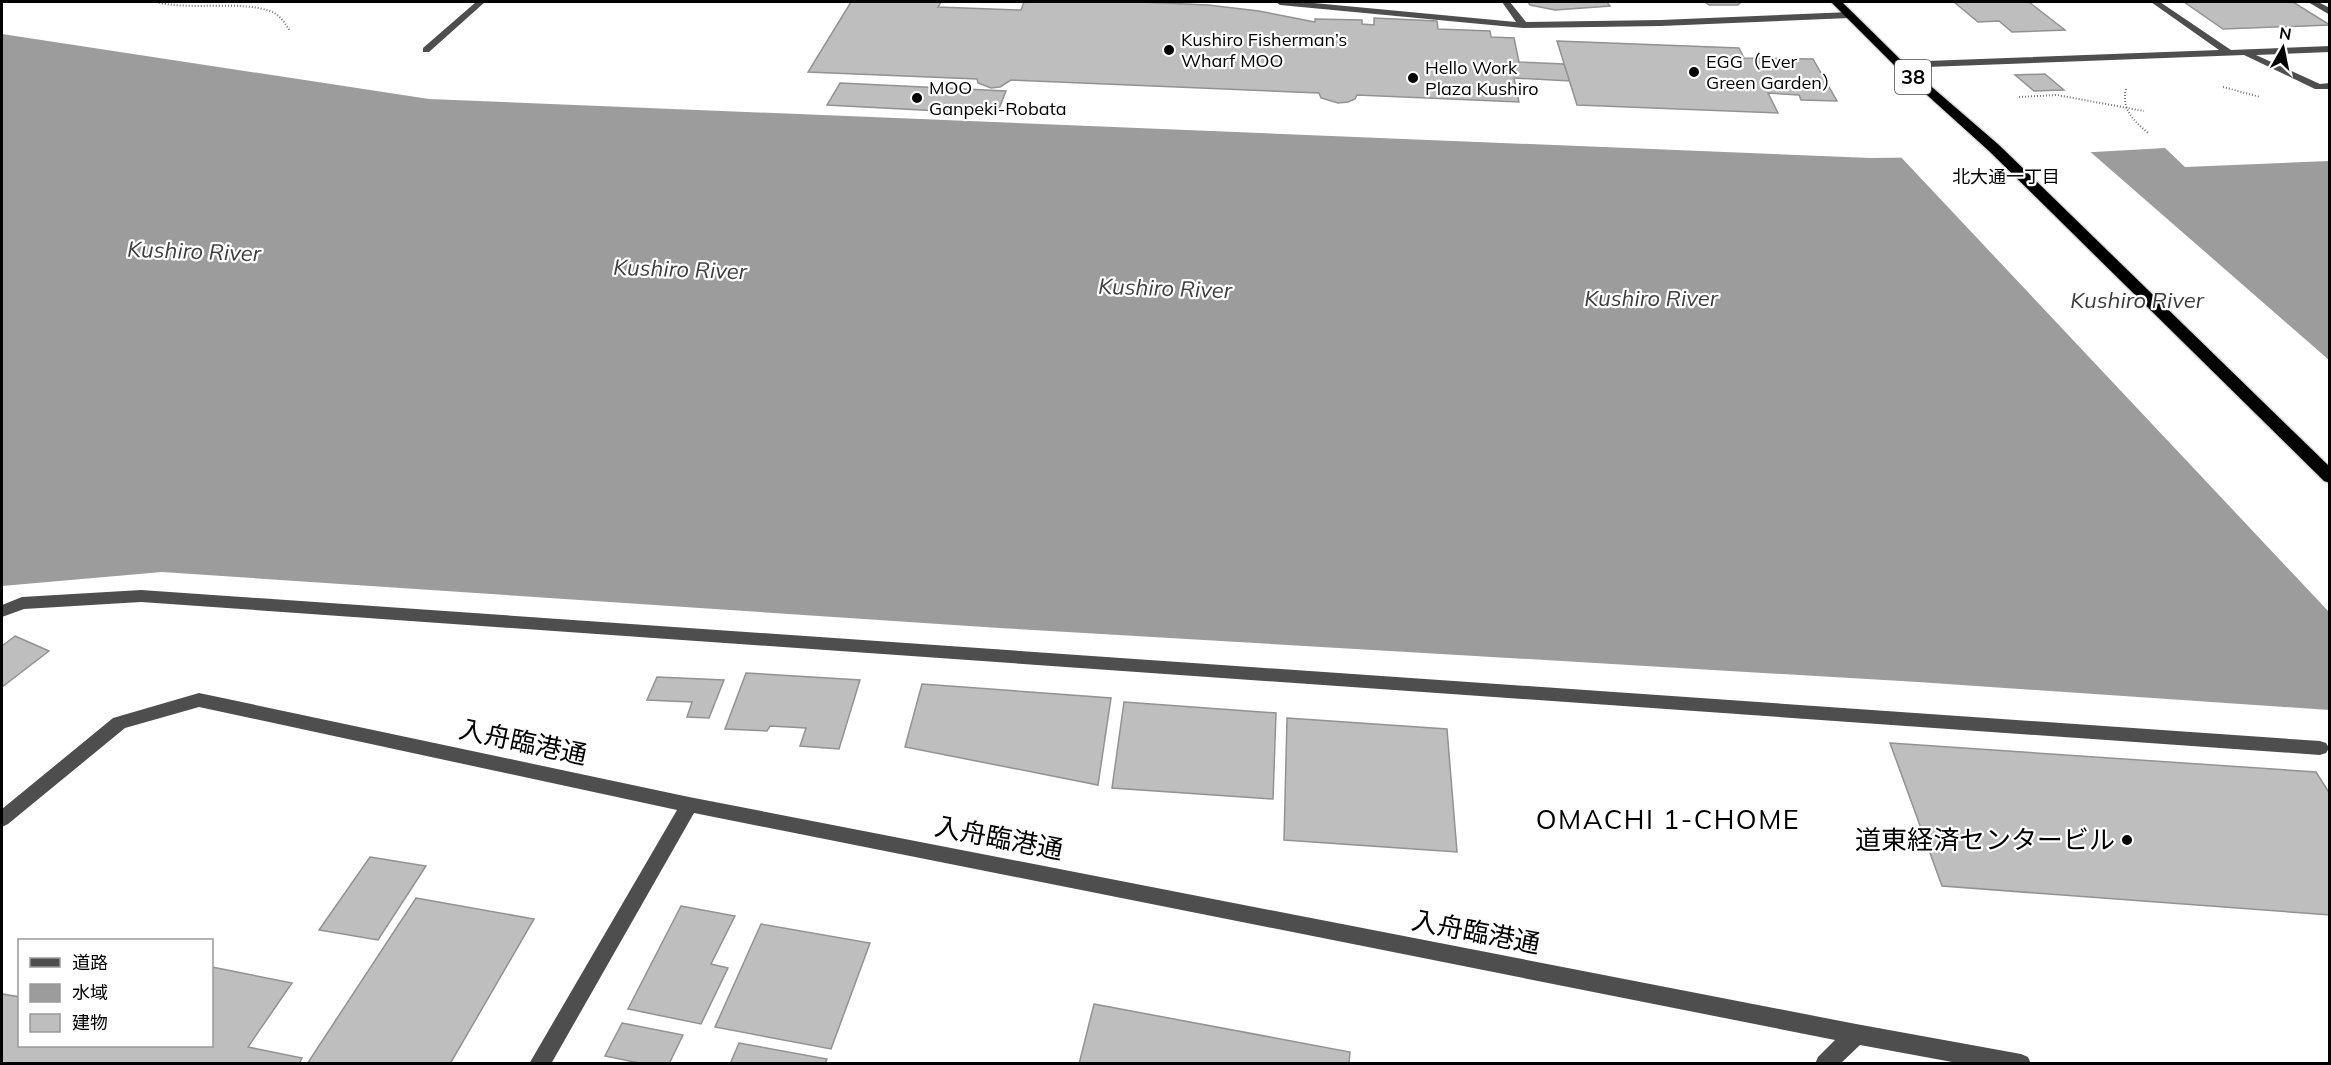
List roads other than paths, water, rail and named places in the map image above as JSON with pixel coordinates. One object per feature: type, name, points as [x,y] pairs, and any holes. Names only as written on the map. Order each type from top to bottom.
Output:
[{"type":"highway","name":"38","points":[[1836,2],[1900,65],[1994,148],[2330,477]]},
{"type":"street","points":[[426,50],[482,2]]},
{"type":"street","points":[[1280,2],[1523,25],[1850,15]]},
{"type":"street","points":[[1506,2],[1523,25]]},
{"type":"street","points":[[2155,2],[2229,53]]},
{"type":"street","points":[[2312,2],[2330,12]]},
{"type":"street","points":[[1900,65],[2330,49]]},
{"type":"street","points":[[2245,52],[2319,87],[2330,86]]},
{"type":"street","points":[[2,611],[22,603],[141,596],[2320,748]]},
{"type":"street","name":"入舟臨港通","points":[[2,819],[119,723],[199,700],[689,805],[1856,1034],[2021,1064]]},
{"type":"street","points":[[539,1064],[689,805]]},
{"type":"street","points":[[1825,1064],[1856,1034]]},
{"type":"water","name":"Kushiro River","points":[[2,34],[429,99],[1871,158],[2024,156],[2165,148],[2185,167],[2329,161],[2329,710],[1918,682],[999,628],[162,572],[2,586]]},
{"type":"place","name":"Kushiro Fisherman’s Wharf MOO","points":[[1169,50]]},
{"type":"place","name":"EGG（Ever Green Garden）","points":[[1694,72]]},
{"type":"place","name":"Hello Work Plaza Kushiro","points":[[1413,78]]},
{"type":"place","name":"MOO Ganpeki-Robata","points":[[917,98]]},
{"type":"place","name":"道東経済センタービル","points":[[2127,840]]},
{"type":"district","name":"北大通一丁目","points":[[2006,177]]},
{"type":"district","name":"OMACHI 1-CHOME","points":[[1668,820]]}]
